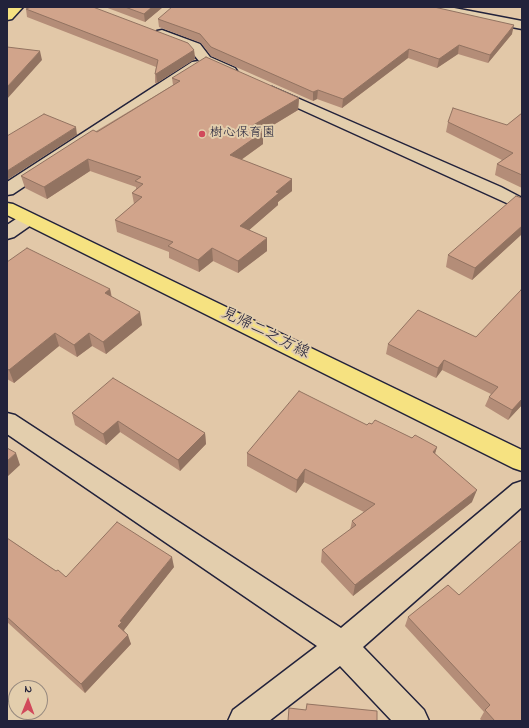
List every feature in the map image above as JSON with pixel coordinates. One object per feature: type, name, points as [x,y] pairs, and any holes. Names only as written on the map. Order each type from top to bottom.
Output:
[{"type":"main road","points":[[7,16],[17,7]]},
{"type":"main road","name":"見帰二之方線","points":[[7,208],[522,461]]},
{"type":"street","points":[[429,7],[522,25]]},
{"type":"street","points":[[148,28],[195,47],[204,60],[241,76]]},
{"type":"street","points":[[7,190],[204,60]]},
{"type":"street","points":[[255,83],[495,191],[522,205]]},
{"type":"street","points":[[7,233],[28,219]]},
{"type":"street","points":[[7,422],[342,646],[414,721]]},
{"type":"street","points":[[244,721],[342,646],[522,492]]},
{"type":"street","points":[[7,717],[11,721]]},
{"type":"building","points":[[31,7],[93,7],[188,43],[194,50],[155,74],[158,60],[26,9]]},
{"type":"building","points":[[125,7],[152,7],[144,14]]},
{"type":"building","points":[[172,7],[434,7],[514,25],[490,55],[459,45],[439,59],[409,49],[343,99],[318,90],[313,92],[211,47],[200,34],[158,19]]},
{"type":"building","points":[[7,47],[40,51],[7,87]]},
{"type":"building","points":[[206,57],[299,98],[250,127],[263,132],[230,155],[292,179],[276,192],[279,193],[240,226],[267,238],[238,261],[212,248],[198,260],[168,246],[173,242],[115,220],[142,197],[132,193],[143,184],[135,181],[141,177],[88,159],[44,187],[21,176],[93,130],[97,132],[180,81],[172,78]]},
{"type":"building","points":[[453,108],[507,125],[522,113],[522,175],[497,164],[513,153],[448,122]]},
{"type":"building","points":[[44,114],[76,127],[7,171],[7,136]]},
{"type":"building","points":[[516,196],[522,198],[522,226],[475,268],[448,255]]},
{"type":"building","points":[[27,248],[110,289],[105,293],[140,312],[103,342],[89,333],[74,345],[55,333],[9,370],[7,369],[7,262]]},
{"type":"building","points":[[521,290],[522,399],[512,410],[489,397],[498,387],[444,360],[438,368],[388,344],[418,310],[476,337]]},
{"type":"building","points":[[113,378],[205,433],[178,460],[118,421],[103,434],[72,413]]},
{"type":"building","points":[[299,391],[367,425],[369,423],[372,424],[375,420],[412,438],[415,435],[437,447],[433,452],[477,490],[355,585],[322,550],[356,525],[352,521],[375,504],[305,469],[297,480],[247,453]]},
{"type":"building","points":[[7,448],[16,453],[7,461]]},
{"type":"building","points":[[117,522],[172,557],[120,621],[122,622],[118,626],[128,635],[81,684],[7,617],[7,538],[56,571],[58,570],[66,577]]},
{"type":"building","points":[[522,540],[522,721],[495,721],[485,710],[490,705],[408,617],[448,585],[459,595]]},
{"type":"building","points":[[307,704],[377,711],[377,721],[288,721],[289,708],[306,710]]},
{"type":"place","name":"樹心保育園","points":[[202,134]]}]
